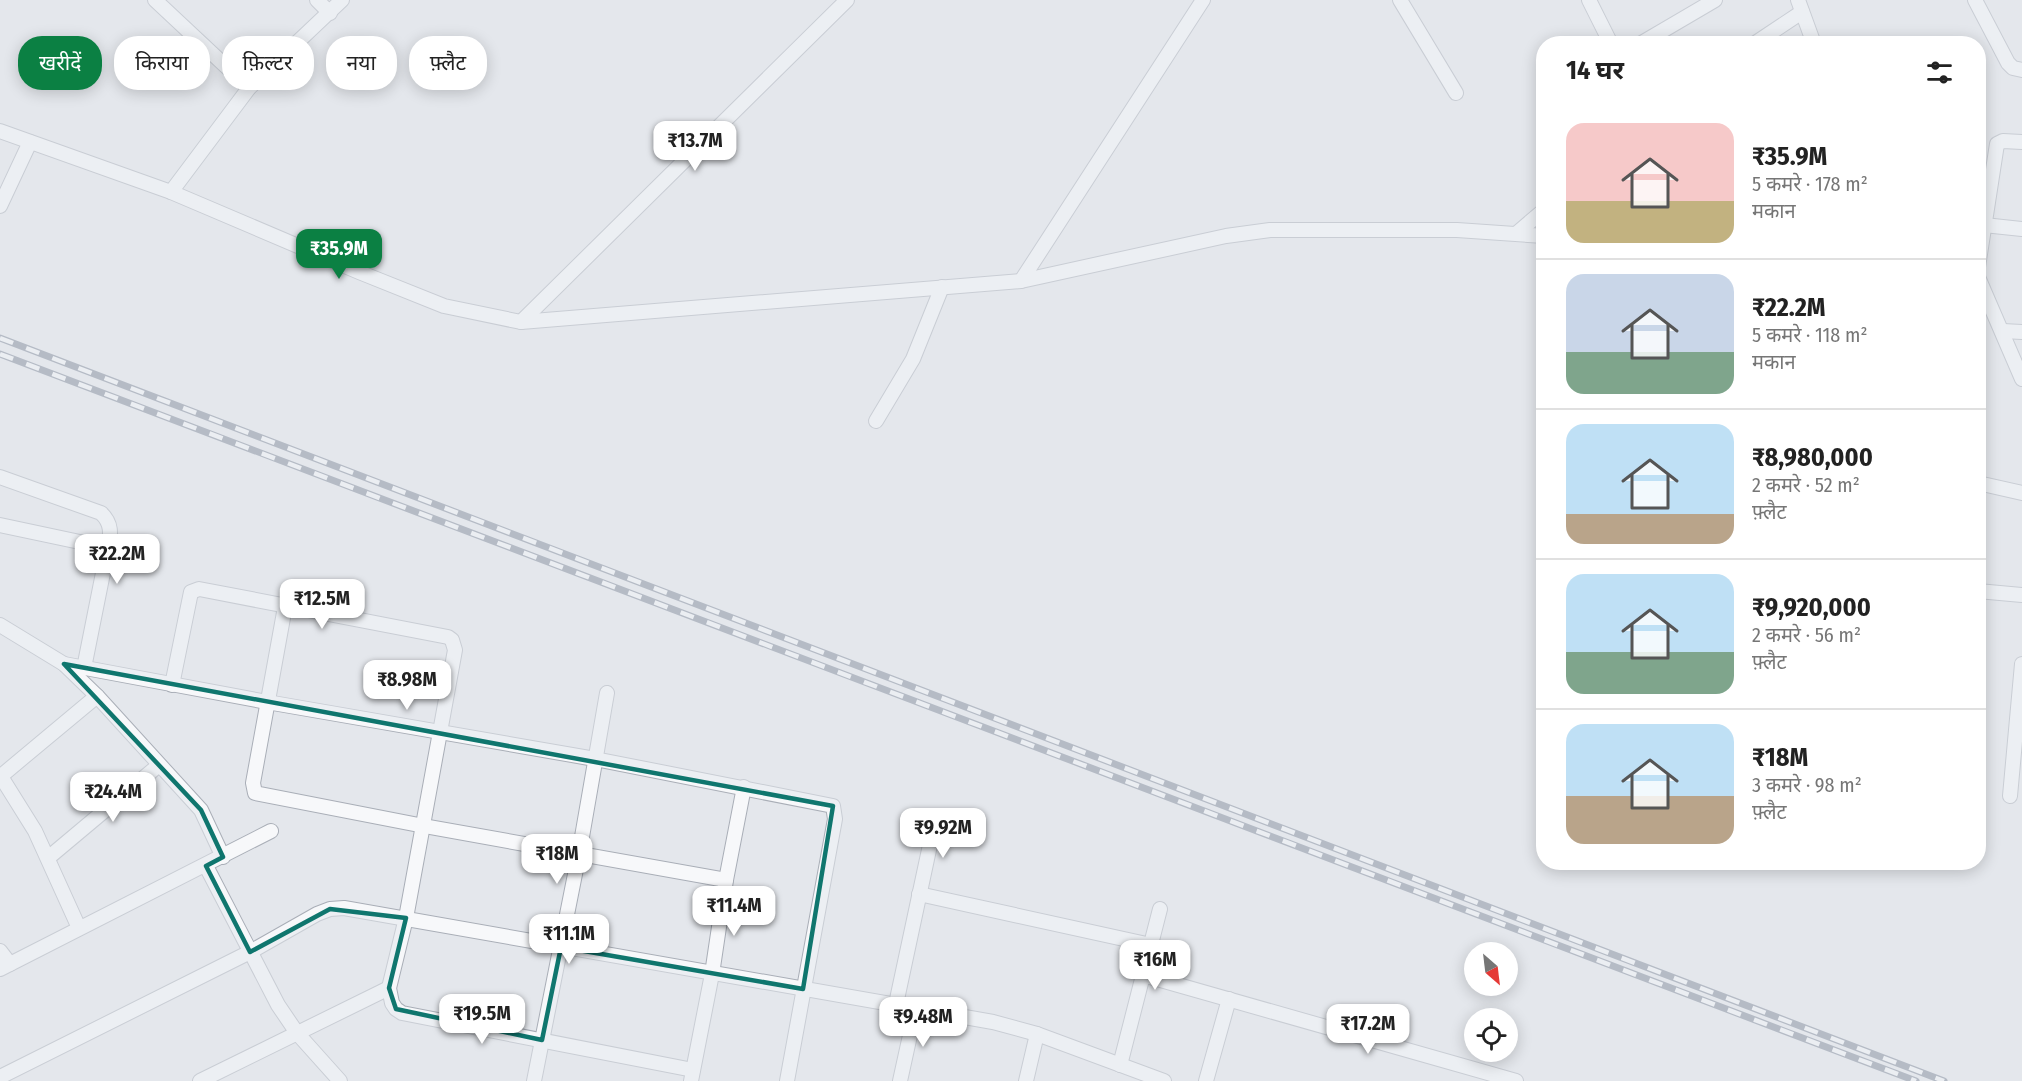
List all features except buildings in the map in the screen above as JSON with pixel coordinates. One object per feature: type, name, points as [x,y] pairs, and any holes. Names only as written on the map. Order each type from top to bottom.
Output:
[{"type":"street","points":[[154,0],[222,63]]},
{"type":"street","points":[[317,0],[330,13]]},
{"type":"street","points":[[305,36],[342,0]]},
{"type":"street","points":[[521,322],[847,0]]},
{"type":"street","points":[[1021,281],[1203,0]]},
{"type":"street","points":[[1589,0],[1607,36]]},
{"type":"street","points":[[1654,36],[1715,0]]},
{"type":"street","points":[[1975,0],[2008,63],[2013,68],[2022,70]]},
{"type":"street","points":[[1405,2],[1456,93]]},
{"type":"street","points":[[1764,36],[1800,6],[1811,36]]},
{"type":"street","points":[[171,192],[248,90]]},
{"type":"street","points":[[0,131],[171,192],[444,306],[521,322],[1021,281],[1226,236],[1270,230],[1446,230],[1536,235]]},
{"type":"street","points":[[1986,213],[1997,144],[2003,141],[2022,142]]},
{"type":"street","points":[[0,206],[30,142]]},
{"type":"street","points":[[1517,233],[1536,217]]},
{"type":"street","points":[[1986,225],[2022,230]]},
{"type":"street","points":[[876,421],[913,359],[942,287]]},
{"type":"street","points":[[1986,294],[2022,378]]},
{"type":"street","points":[[2003,331],[2022,332]]},
{"type":"street","points":[[0,477],[101,513],[109,523],[110,537],[84,668]]},
{"type":"street","points":[[1986,485],[2022,494]]},
{"type":"street","points":[[0,525],[108,548]]},
{"type":"street","points":[[172,685],[191,592],[199,589],[448,637],[452,640],[455,650],[441,733],[406,918],[389,988],[392,1003],[402,1013],[542,1040],[692,1076],[744,787]]},
{"type":"street","points":[[1986,592],[2022,595]]},
{"type":"street","points":[[285,607],[253,783],[255,793],[726,880]]},
{"type":"street","points":[[0,625],[63,664],[97,696],[201,810],[223,857]]},
{"type":"street","points":[[63,664],[595,759],[833,806],[835,819],[788,1081]]},
{"type":"street","points":[[2010,796],[2022,664]]},
{"type":"street","points":[[534,1081],[579,854],[607,693]]},
{"type":"street","points":[[79,928],[25,813],[0,776],[97,696]]},
{"type":"street","points":[[48,858],[159,765]]},
{"type":"street","points":[[896,1004],[936,817]]},
{"type":"street","points":[[0,951],[5,967],[271,831]]},
{"type":"street","points":[[206,866],[278,1005],[297,1033],[340,1081]]},
{"type":"street","points":[[919,894],[1150,945]]},
{"type":"street","points":[[0,1077],[250,952],[330,909],[360,910],[993,1022],[1037,1034],[1164,1081]]},
{"type":"street","points":[[1120,1065],[1160,909]]},
{"type":"street","points":[[1143,975],[1516,1081]]},
{"type":"street","points":[[200,1081],[389,988]]},
{"type":"street","points":[[1206,1081],[1229,999]]},
{"type":"street","points":[[900,1081],[916,1008]]},
{"type":"street","points":[[1026,1081],[1037,1034]]},
{"type":"street","points":[[20,1068],[27,1081]]},
{"type":"highlighted area","points":[[64,664],[267,702],[833,806],[803,989],[561,947],[542,1040],[396,1009],[389,988],[406,918],[330,909],[250,952],[206,866],[223,857],[201,810]]},
{"type":"railway","points":[[0,338],[1944,1081]]},
{"type":"railway","points":[[0,354],[1916,1081]]}]
